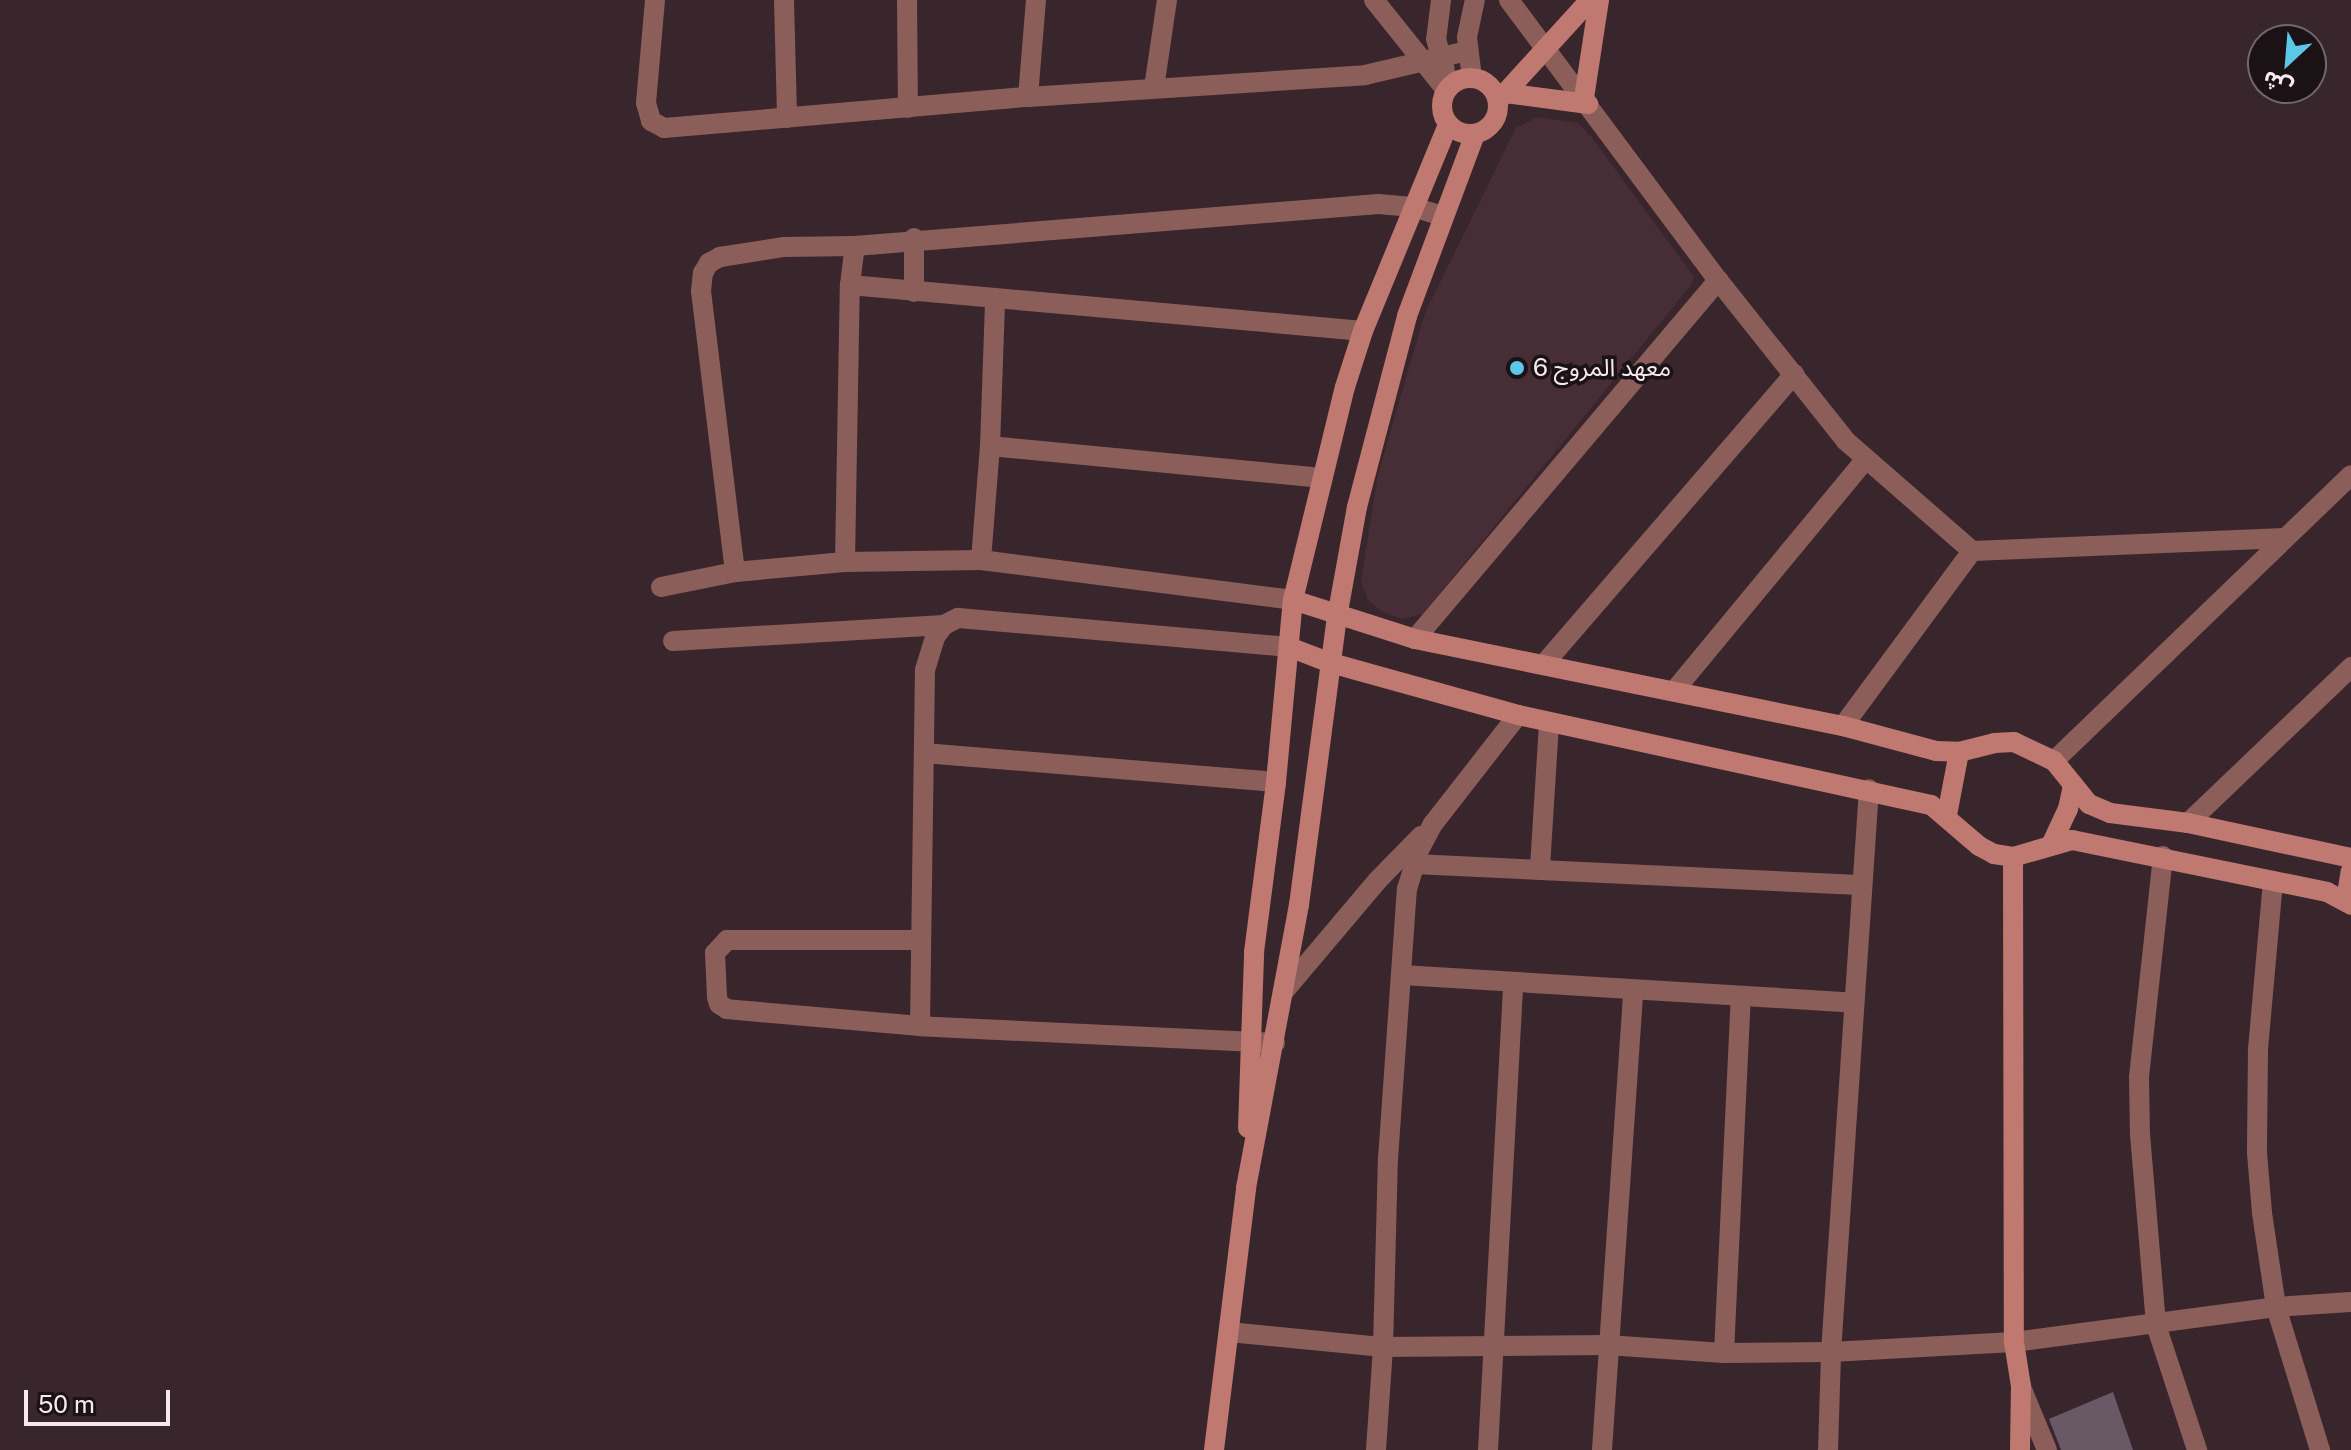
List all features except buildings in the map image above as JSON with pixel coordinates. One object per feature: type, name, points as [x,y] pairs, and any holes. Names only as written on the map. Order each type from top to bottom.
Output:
[{"type":"street","points":[[655,0],[646,103],[647,112],[657,126],[1380,73],[1467,51]]},
{"type":"street","points":[[784,0],[787,118]]},
{"type":"street","points":[[907,0],[908,108]]},
{"type":"street","points":[[1028,97],[1036,0]]},
{"type":"street","points":[[1154,88],[1167,0]]},
{"type":"street","points":[[1374,0],[1431,58],[1448,88],[1442,112],[1448,125],[1461,133],[1475,134],[1494,122],[1501,97],[1590,0]]},
{"type":"street","points":[[1431,58],[1441,0]]},
{"type":"street","points":[[1475,0],[1467,51],[1479,80],[1501,97],[1586,101]]},
{"type":"street","points":[[1509,0],[1542,50],[1586,101],[1718,280],[1846,441],[1972,551],[2285,538]]},
{"type":"street","points":[[1586,101],[1599,0]]},
{"type":"street","points":[[1448,88],[1479,80],[1542,50]]},
{"type":"street","points":[[1246,1188],[1254,952],[1276,782],[1293,600],[1322,478],[1363,331],[1448,125]]},
{"type":"street","points":[[1214,1450],[1246,1188],[1285,990],[1337,617],[1379,415],[1407,316],[1475,134]]},
{"type":"street","points":[[735,572],[701,291],[703,273],[709,263],[720,257],[784,247],[855,246],[914,238],[1378,204],[1413,207],[1443,216]]},
{"type":"street","points":[[914,238],[914,292]]},
{"type":"street","points":[[845,562],[850,285],[855,246]]},
{"type":"street","points":[[1415,639],[1718,280]]},
{"type":"street","points":[[850,285],[1363,331]]},
{"type":"street","points":[[981,560],[990,446],[995,300]]},
{"type":"street","points":[[1544,664],[1794,374]]},
{"type":"street","points":[[990,446],[1322,478]]},
{"type":"street","points":[[1674,691],[1865,460]]},
{"type":"street","points":[[2054,761],[2351,475]]},
{"type":"street","points":[[1843,726],[1972,551]]},
{"type":"street","points":[[661,587],[735,572],[845,562],[981,560],[1293,600],[1337,617],[1415,639],[1843,726],[1923,748],[1959,752],[1994,743],[2014,742],[2054,761],[2089,804],[2110,813],[2188,823],[2351,858]]},
{"type":"street","points":[[673,641],[944,625],[958,618],[1289,647],[1331,663],[1518,715],[1869,789],[1931,805],[1947,815],[1979,846],[2013,857],[2052,843],[2072,840],[2163,856],[2327,892],[2349,903],[2351,871]]},
{"type":"street","points":[[920,1026],[925,670],[927,653],[944,625]]},
{"type":"street","points":[[2188,823],[2351,667]]},
{"type":"street","points":[[1285,990],[1378,880],[1433,824],[1518,715]]},
{"type":"street","points":[[1540,867],[1549,722]]},
{"type":"street","points":[[1947,815],[1948,795],[1959,752]]},
{"type":"street","points":[[924,753],[1276,782]]},
{"type":"street","points":[[2052,843],[2068,809],[2073,785]]},
{"type":"street","points":[[1828,1450],[1831,1352],[1860,885],[1869,789]]},
{"type":"street","points":[[1376,1450],[1383,1347],[1388,1159],[1404,914],[1414,864],[1433,824]]},
{"type":"street","points":[[2163,856],[2139,1078],[2140,1134],[2156,1325],[2197,1450]]},
{"type":"street","points":[[2013,857],[2014,1342],[2021,1386],[2020,1450]]},
{"type":"street","points":[[1414,864],[1540,867],[1860,885]]},
{"type":"street","points":[[2273,881],[2258,1050],[2257,1142],[2262,1213],[2276,1307],[2320,1450]]},
{"type":"street","points":[[921,940],[727,940],[715,953],[719,1004],[727,1009],[920,1026],[1275,1043]]},
{"type":"street","points":[[1402,975],[1854,1003]]},
{"type":"street","points":[[1488,1450],[1513,983]]},
{"type":"street","points":[[1602,1450],[1633,991]]},
{"type":"street","points":[[1724,1353],[1741,998]]},
{"type":"street","points":[[1229,1332],[1383,1347],[1495,1349],[1607,1345],[1724,1353],[1831,1352],[2014,1342],[2276,1307],[2351,1302]]},
{"type":"street","points":[[2021,1386],[2047,1450]]},
{"type":"shaded area","name":"معهد المروج 6","points":[[1538,117],[1578,123],[1694,277],[1691,285],[1423,614],[1402,619],[1383,612],[1368,600],[1361,582],[1378,474],[1425,313],[1516,128]]},
{"type":"place","name":"معهد المروج 6","points":[[1517,368]]}]
